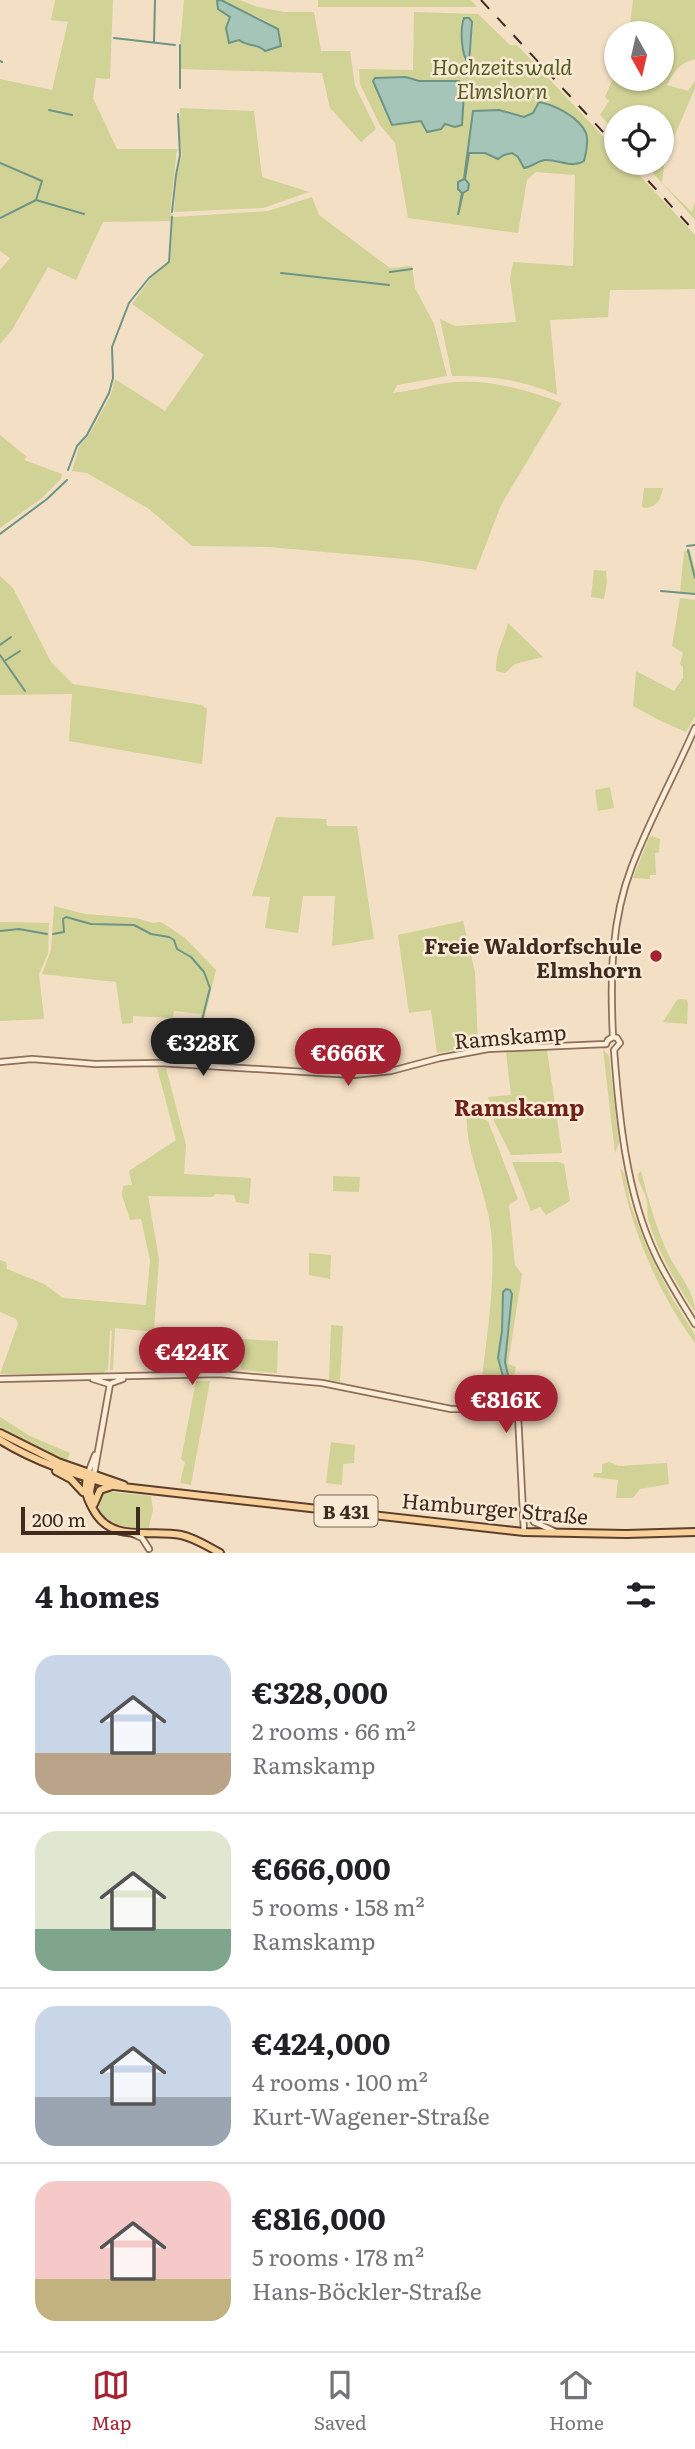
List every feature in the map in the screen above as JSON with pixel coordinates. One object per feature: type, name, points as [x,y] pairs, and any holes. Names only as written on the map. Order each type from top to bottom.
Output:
[{"type":"main road","name":"B 431","points":[[0,1433],[38,1454],[90,1476]]},
{"type":"main road","name":"B 431","points":[[0,1440],[36,1460],[90,1476]]},
{"type":"main road","points":[[36,1460],[71,1479],[85,1494],[95,1513],[115,1530],[132,1534],[182,1535],[220,1553]]},
{"type":"main road","name":"Hamburger Straße","points":[[90,1476],[114,1486],[524,1532],[695,1532]]},
{"type":"main road","name":"Hamburger Straße","points":[[90,1476],[126,1486]]},
{"type":"main road","points":[[85,1494],[90,1476]]},
{"type":"main road","points":[[90,1476],[93,1506],[102,1520]]},
{"type":"main road","points":[[93,1506],[100,1490],[114,1486]]},
{"type":"street","points":[[613,1037],[612,965],[624,893],[632,866],[695,728]]},
{"type":"street","points":[[613,1037],[609,1038],[606,1044],[614,1050]]},
{"type":"street","points":[[613,1037],[620,1043],[614,1050],[624,1135],[639,1209],[654,1253],[695,1324]]},
{"type":"street","name":"Ramskamp","points":[[0,1062],[32,1059],[94,1064],[160,1063],[353,1075],[391,1071],[488,1049],[606,1044]]},
{"type":"street","points":[[0,1379],[85,1378],[108,1381],[128,1377],[234,1375],[322,1383],[451,1409],[512,1409]]},
{"type":"street","points":[[90,1476],[108,1381]]},
{"type":"street","points":[[518,1415],[524,1532]]},
{"type":"street","points":[[523,1502],[534,1522],[561,1533]]},
{"type":"street","points":[[132,1534],[142,1538],[149,1549]]},
{"type":"green space","points":[[55,0],[113,0],[110,79],[96,78],[93,98],[117,149],[177,149],[170,212],[174,217],[268,211],[312,197],[319,215],[390,268],[412,266],[415,288],[434,324],[447,376],[397,385],[393,393],[446,383],[476,382],[520,389],[562,403],[501,505],[476,570],[416,560],[268,547],[192,546],[149,509],[87,473],[72,471],[79,447],[91,432],[111,395],[115,379],[165,411],[204,355],[132,304],[151,278],[170,262],[173,221],[103,222],[76,280],[48,267],[12,330],[0,344],[0,270],[10,258],[0,251],[0,79],[52,90],[68,22],[51,20]]},
{"type":"green space","points":[[184,0],[240,0],[284,12],[314,12],[321,51],[350,51],[355,86],[376,129],[361,142],[330,108],[322,73],[181,69]],"holes":[[[225,1],[269,23],[280,33],[231,41],[230,17]]]},
{"type":"green space","points":[[318,0],[471,0],[477,7],[318,7]]},
{"type":"green space","points":[[633,0],[695,0],[695,59],[685,63],[674,73],[674,21],[630,21]]},
{"type":"green space","name":"Hochzeitswald Elmshorn","points":[[414,12],[478,14],[510,45],[517,45],[604,137],[604,175],[639,175],[695,235],[695,289],[610,290],[608,317],[550,320],[557,395],[505,380],[452,376],[440,319],[455,326],[516,322],[510,279],[513,262],[573,266],[575,175],[536,172],[527,180],[518,233],[408,218],[395,143],[380,125],[360,84],[359,69],[413,70]],"holes":[[[469,18],[473,27],[470,63],[465,60],[462,29]],[[406,77],[419,81],[459,81],[455,127],[445,124],[425,132],[421,121],[406,121],[386,113],[373,81]],[[536,106],[569,164],[541,160],[532,166],[521,165],[518,157],[512,153],[498,159],[485,153],[469,153],[465,180],[469,184],[468,190],[463,193],[459,215],[473,111],[499,110],[524,117],[533,113]]]},
{"type":"green space","points":[[695,81],[695,88],[674,137],[674,105],[606,105],[609,101],[605,97],[608,91],[674,91],[674,87],[688,91]]},
{"type":"green space","points":[[180,108],[254,111],[262,177],[309,192],[263,208],[174,212],[177,174],[182,154],[179,135]]},
{"type":"green space","points":[[655,175],[663,175],[662,183],[692,212],[695,202],[695,220]]},
{"type":"green space","points":[[0,435],[27,457],[24,460],[62,474],[61,479],[42,498],[0,528]]},
{"type":"green space","points":[[644,488],[663,488],[657,503],[644,508],[642,506]]},
{"type":"green space","points":[[690,550],[695,569],[695,593],[680,592],[684,551]]},
{"type":"green space","points":[[594,570],[606,571],[604,599],[591,597]]},
{"type":"green space","points":[[0,576],[13,588],[51,662],[73,684],[202,705],[207,709],[202,764],[69,741],[72,694],[0,695]]},
{"type":"green space","points":[[680,598],[695,600],[695,716],[686,732],[633,706],[636,671],[674,691],[683,678],[683,667],[680,664],[683,653],[672,646]]},
{"type":"green space","points":[[508,623],[543,657],[515,664],[505,673],[496,671],[496,664]]},
{"type":"green space","points":[[610,787],[614,808],[598,811],[595,790]]},
{"type":"green space","points":[[276,817],[326,819],[327,826],[357,826],[374,939],[332,946],[335,896],[303,896],[298,933],[265,928],[270,897],[252,896]]},
{"type":"green space","points":[[652,836],[660,839],[659,852],[655,853],[656,875],[650,875],[650,879],[633,878],[649,838]]},
{"type":"green space","points":[[54,906],[85,914],[161,922],[185,938],[216,970],[202,1029],[200,1059],[197,1060],[201,1014],[174,1011],[173,1018],[133,1016],[133,1023],[122,1024],[116,982],[42,974],[51,950]]},
{"type":"green space","points":[[463,921],[475,972],[478,1046],[437,1053],[431,1010],[409,1013],[398,935]]},
{"type":"green space","points":[[0,922],[49,923],[48,954],[39,974],[44,1019],[0,1021]]},
{"type":"green space","points":[[677,1000],[687,1000],[688,1004],[687,1024],[663,1022]]},
{"type":"green space","points":[[603,1049],[609,1056],[619,1143],[615,1153]]},
{"type":"green space","points":[[547,1050],[562,1153],[511,1155],[494,1121],[488,1097],[511,1095],[506,1052]]},
{"type":"green space","points":[[157,1068],[166,1068],[186,1145],[184,1174],[251,1178],[249,1204],[236,1202],[234,1195],[148,1196],[159,1259],[154,1332],[115,1328],[113,1370],[110,1370],[110,1330],[108,1370],[101,1374],[0,1374],[18,1324],[16,1319],[0,1312],[0,1260],[6,1262],[7,1269],[44,1284],[63,1298],[146,1305],[150,1260],[141,1219],[130,1220],[122,1195],[123,1186],[132,1185],[129,1171],[176,1140]]},
{"type":"green space","points":[[467,1112],[488,1121],[518,1199],[509,1205],[515,1265],[522,1274],[508,1364],[516,1367],[511,1404],[508,1406],[479,1407],[491,1296],[492,1252],[489,1216],[472,1156]],"holes":[[[512,1294],[505,1362],[508,1375],[500,1366],[502,1303]]]},
{"type":"green space","points":[[512,1162],[564,1164],[570,1201],[546,1215],[540,1207],[531,1211]]},
{"type":"green space","points":[[620,1168],[625,1175],[630,1203],[648,1250],[671,1296],[695,1335],[695,1343],[669,1303],[648,1260],[631,1215]]},
{"type":"green space","points":[[641,1171],[660,1234],[689,1290],[695,1312],[669,1269],[653,1234],[646,1198],[639,1180],[638,1174]]},
{"type":"green space","points":[[333,1176],[360,1177],[359,1192],[333,1191]]},
{"type":"green space","points":[[309,1253],[331,1255],[330,1279],[309,1275]]},
{"type":"green space","points":[[331,1325],[343,1326],[340,1382],[329,1380]]},
{"type":"green space","points":[[242,1339],[278,1341],[277,1373],[242,1370],[239,1360]]},
{"type":"green space","points":[[196,1381],[210,1381],[191,1485],[180,1483],[185,1462],[181,1459]]},
{"type":"green space","points":[[0,1417],[30,1436],[70,1453],[67,1461],[48,1454],[0,1427]]},
{"type":"green space","points":[[331,1442],[355,1445],[354,1463],[343,1464],[342,1485],[326,1483]]},
{"type":"green space","points":[[609,1462],[619,1466],[667,1463],[669,1484],[640,1489],[633,1498],[616,1498],[618,1480],[593,1477],[594,1473],[602,1473],[602,1464]]},
{"type":"green space","points":[[103,1491],[151,1496],[153,1510],[148,1530],[127,1528],[109,1521],[99,1510],[98,1496]]},
{"type":"shaded area","points":[[221,0],[278,29],[281,46],[265,51],[239,40],[229,43],[226,28],[230,17],[218,9],[217,1]]},
{"type":"shaded area","points":[[464,18],[469,18],[472,22],[469,64],[462,42]]},
{"type":"shaded area","points":[[406,77],[419,81],[459,81],[464,93],[462,125],[455,127],[445,124],[441,129],[427,132],[421,121],[392,125],[373,81],[375,78]]},
{"type":"shaded area","points":[[539,102],[566,113],[583,127],[587,140],[584,161],[569,164],[545,160],[524,168],[518,157],[512,153],[498,159],[485,153],[469,153],[465,179],[469,184],[468,190],[463,193],[458,215],[462,193],[458,189],[458,182],[464,179],[473,111],[499,110],[524,117],[533,113]]},
{"type":"shaded area","points":[[506,1289],[512,1294],[505,1362],[508,1375],[505,1384],[498,1358],[503,1292]]},
{"type":"waterway","points":[[154,42],[155,0]]},
{"type":"waterway","points":[[114,38],[175,45]]},
{"type":"waterway","points":[[180,45],[180,88]]},
{"type":"waterway","points":[[49,110],[72,115]]},
{"type":"waterway","points":[[172,212],[180,155],[178,114]]},
{"type":"waterway","points":[[0,163],[42,181],[36,200],[84,214]]},
{"type":"waterway","points":[[0,218],[36,200]]},
{"type":"waterway","points":[[68,470],[77,446],[87,435],[109,393],[113,378],[112,347],[129,303],[149,278],[169,262],[172,217]]},
{"type":"waterway","points":[[390,272],[412,269]]},
{"type":"waterway","points":[[281,273],[389,285]]},
{"type":"waterway","points":[[0,534],[47,499],[67,480]]},
{"type":"waterway","points":[[687,546],[695,545]]},
{"type":"waterway","points":[[688,550],[695,578]]},
{"type":"waterway","points":[[661,591],[695,594]]},
{"type":"waterway","points":[[0,645],[11,637]]},
{"type":"waterway","points":[[6,660],[20,651]]},
{"type":"waterway","points":[[0,655],[25,691]]},
{"type":"waterway","points":[[53,934],[64,932],[63,919],[66,917],[91,924],[134,925],[151,934],[174,940],[177,949],[191,957],[204,972],[210,988],[200,1028],[199,1058]]},
{"type":"waterway","points":[[0,931],[19,929],[47,934]]},
{"type":"railway","points":[[481,0],[604,133]]},
{"type":"railway","points":[[643,175],[695,232]]},
{"type":"place","name":"Freie Waldorfschule Elmshorn","points":[[656,956]]},
{"type":"district","name":"Ramskamp","points":[[519,1106]]}]
